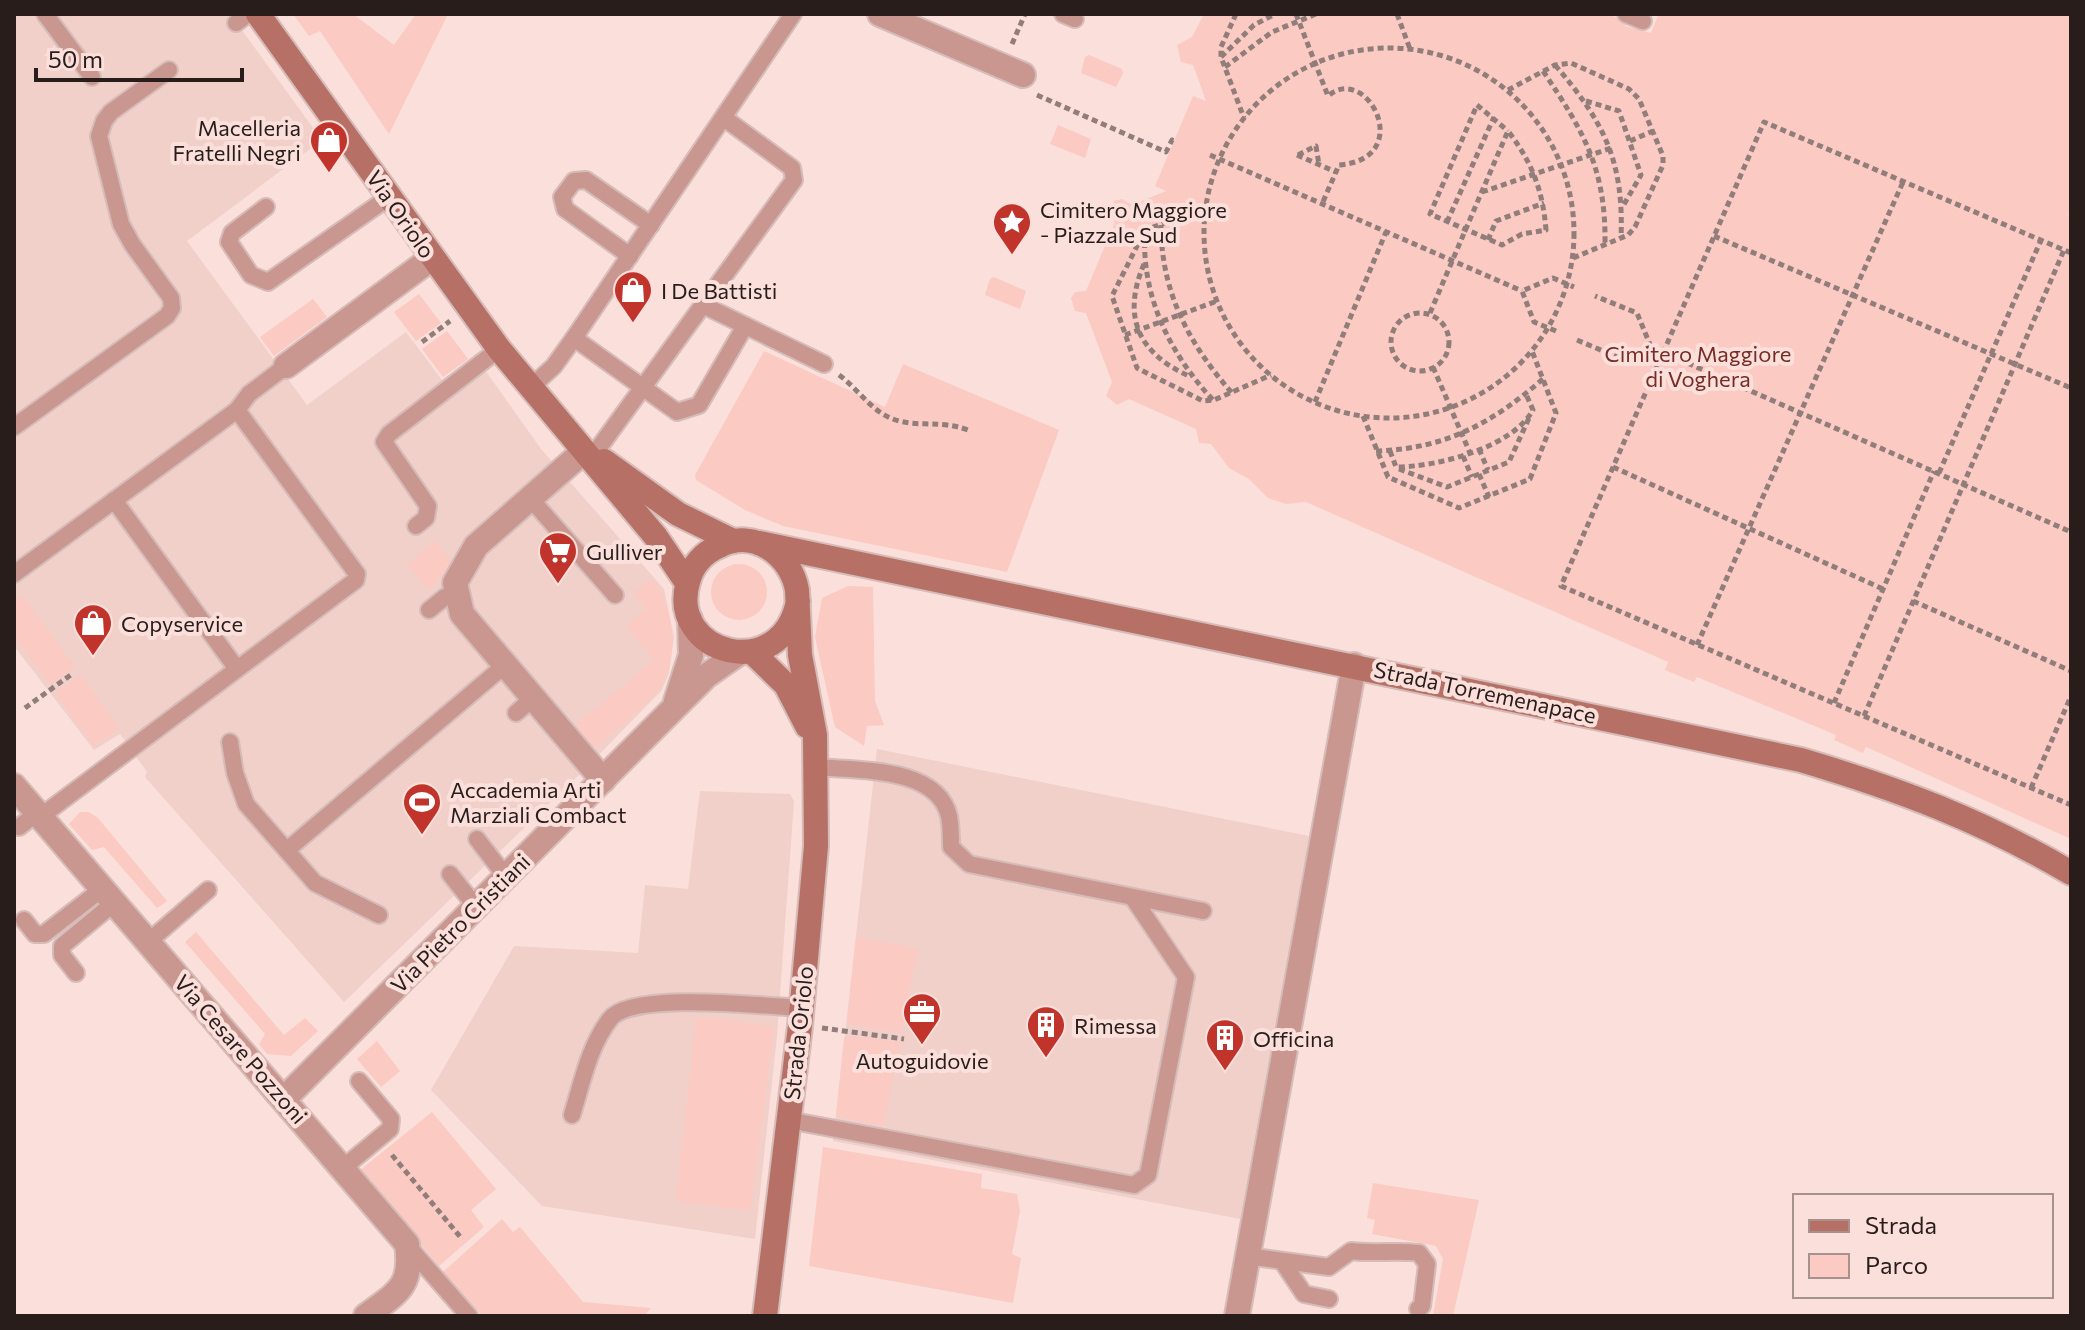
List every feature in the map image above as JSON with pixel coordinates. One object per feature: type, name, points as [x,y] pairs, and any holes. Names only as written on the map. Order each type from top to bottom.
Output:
[{"type":"street","points":[[880,14],[1023,75]]},
{"type":"street","name":"Via Oriolo","points":[[247,17],[389,197],[499,349],[549,412],[590,452],[664,546],[687,583]]},
{"type":"street","points":[[286,366],[432,258]]},
{"type":"street","points":[[590,452],[530,498],[471,552],[457,575],[456,596],[462,614],[505,665],[525,706],[603,780]]},
{"type":"street","name":"Via Oriolo","points":[[590,452],[678,514],[733,541]]},
{"type":"street","points":[[798,596],[783,634],[764,648],[746,652],[715,646],[690,619],[686,601],[687,583],[695,566],[707,552],[733,541],[759,543],[783,558],[793,573],[798,596],[800,655],[811,700],[816,758]]},
{"type":"street","name":"Strada Torremenapace","points":[[759,543],[880,571],[1354,665],[1801,760],[1897,788],[1965,815],[2071,873]]},
{"type":"street","name":"Strada Torremenapace","points":[[798,596],[806,578],[828,567],[880,571]]},
{"type":"street","name":"Via Pietro Cristiani","points":[[669,714],[687,671],[690,619]]},
{"type":"street","points":[[746,652],[786,685],[816,758]]},
{"type":"street","name":"Via Pietro Cristiani","points":[[285,1098],[706,676],[746,652]]},
{"type":"street","points":[[1237,1316],[1354,665]]},
{"type":"street","name":"Strada Oriolo","points":[[765,1316],[800,1017],[816,846],[816,758]]},
{"type":"street","name":"Via Cesare Pozzoni","points":[[14,786],[32,819],[108,896],[148,942],[168,975],[285,1098],[407,1244]]},
{"type":"street","points":[[366,1316],[400,1290],[411,1269],[407,1244]]},
{"type":"lane","points":[[45,14],[92,77]]},
{"type":"lane","points":[[530,388],[554,366],[574,338],[793,14]]},
{"type":"lane","points":[[1626,14],[1643,21]]},
{"type":"lane","points":[[14,427],[167,316],[172,308],[171,298],[121,224],[99,136],[111,112],[169,70]]},
{"type":"lane","points":[[590,452],[643,387],[794,180],[792,168],[724,118]]},
{"type":"lane","points":[[630,256],[565,209],[562,197],[574,181],[586,180],[651,225]]},
{"type":"lane","points":[[266,207],[232,233],[229,242],[251,275],[268,282],[389,197]]},
{"type":"lane","points":[[703,305],[824,364]]},
{"type":"lane","points":[[574,338],[677,412],[699,405],[745,326]]},
{"type":"lane","points":[[416,526],[426,518],[428,506],[384,442],[389,434],[499,349]]},
{"type":"lane","points":[[14,574],[237,410],[249,394],[286,366]]},
{"type":"lane","points":[[32,819],[356,580],[357,574],[237,410]]},
{"type":"lane","points":[[530,498],[615,595]]},
{"type":"lane","points":[[114,500],[237,669]]},
{"type":"lane","points":[[429,610],[445,597],[456,596]]},
{"type":"lane","points":[[287,850],[505,665]]},
{"type":"lane","points":[[230,742],[235,773],[246,804],[315,883],[379,915]]},
{"type":"lane","points":[[816,758],[916,778],[933,791],[949,813],[951,847],[969,864],[1203,911]]},
{"type":"lane","points":[[477,839],[506,877]]},
{"type":"lane","points":[[450,874],[476,907]]},
{"type":"lane","points":[[148,942],[208,890]]},
{"type":"lane","points":[[24,920],[35,934],[44,934],[108,896]]},
{"type":"lane","points":[[76,973],[62,955],[62,946],[108,896]]},
{"type":"lane","points":[[788,1120],[1134,1185],[1148,1175],[1186,977],[1133,898]]},
{"type":"lane","points":[[572,1115],[591,1053],[611,1017],[628,1005],[695,1002],[800,1017]]},
{"type":"lane","points":[[343,1168],[390,1129],[391,1119],[359,1081]]},
{"type":"lane","points":[[407,1244],[469,1316]]},
{"type":"lane","points":[[1247,1256],[1329,1267],[1351,1251],[1383,1255],[1396,1250],[1419,1253],[1427,1264],[1422,1306],[1418,1309]]},
{"type":"lane","points":[[1282,1261],[1304,1294],[1329,1299]]},
{"type":"path","points":[[1011,45],[1025,14]]},
{"type":"path","points":[[1236,14],[1221,47],[1221,57],[1244,118]]},
{"type":"path","points":[[1221,57],[1254,25],[1275,14]]},
{"type":"path","points":[[1225,67],[1297,17],[1316,14]]},
{"type":"path","points":[[1397,14],[1410,49]]},
{"type":"path","points":[[1297,17],[1328,96],[1333,91],[1349,90],[1364,96],[1375,107],[1381,122],[1380,138],[1372,151],[1352,164],[1339,165],[1322,204]]},
{"type":"path","points":[[1410,49],[1462,62],[1508,90],[1540,124],[1562,165],[1574,211],[1571,285],[1532,351],[1495,385],[1449,408],[1392,418],[1363,416],[1315,402],[1271,375],[1239,341],[1217,301],[1205,246],[1205,218],[1220,159],[1244,118],[1276,88],[1314,64],[1356,51],[1410,49]]},
{"type":"path","points":[[1508,90],[1555,65],[1571,63],[1629,89],[1639,99],[1663,156],[1663,165],[1635,227],[1621,238],[1573,258]]},
{"type":"path","points":[[1555,65],[1585,101],[1611,148],[1622,207],[1621,238]]},
{"type":"path","points":[[1543,71],[1594,154],[1602,183],[1605,244]]},
{"type":"path","points":[[1023,75],[1018,88],[1166,152],[1172,140],[1176,141]]},
{"type":"path","points":[[1585,101],[1619,111],[1630,141],[1641,175],[1622,207]]},
{"type":"path","points":[[1477,105],[1494,117],[1508,131],[1535,173],[1544,203],[1546,230],[1522,234],[1502,245],[1430,214],[1477,105]]},
{"type":"path","points":[[1447,222],[1494,117]]},
{"type":"path","points":[[1864,716],[2015,364],[2068,251],[1764,122],[1561,586],[2071,805]]},
{"type":"path","points":[[1430,313],[1508,131]]},
{"type":"path","points":[[1630,141],[1653,131]]},
{"type":"path","points":[[1319,165],[1316,146],[1297,155],[1319,165],[1336,172]]},
{"type":"path","points":[[1481,192],[1611,148]]},
{"type":"path","points":[[1210,155],[1522,291],[1534,322],[1556,331]]},
{"type":"path","points":[[1697,645],[1903,182]]},
{"type":"path","points":[[1488,240],[1496,221],[1544,203]]},
{"type":"path","points":[[1205,218],[1193,213],[1145,230],[1112,296],[1137,368],[1145,375],[1203,401],[1214,400],[1271,375]]},
{"type":"path","points":[[1161,225],[1163,258],[1178,314],[1193,345],[1232,393]]},
{"type":"path","points":[[1145,230],[1148,281],[1160,321],[1192,377],[1214,400]]},
{"type":"path","points":[[1315,402],[1386,232]]},
{"type":"path","points":[[1714,236],[2071,388]]},
{"type":"path","points":[[1834,703],[2041,240]]},
{"type":"path","points":[[1146,260],[1134,287],[1134,317],[1145,344],[1165,365],[1192,377]]},
{"type":"path","points":[[1522,291],[1553,278],[1571,285]]},
{"type":"path","points":[[1595,296],[1637,313],[1651,347],[2071,532]]},
{"type":"path","points":[[1125,335],[1217,301]]},
{"type":"path","points":[[422,342],[468,308]]},
{"type":"path","points":[[1409,313],[1430,313],[1446,325],[1450,346],[1441,364],[1433,367],[1421,372],[1401,366],[1391,348],[1394,327],[1409,313]]},
{"type":"path","points":[[1577,340],[1622,359],[1651,347]]},
{"type":"path","points":[[1363,416],[1388,477],[1459,508],[1489,497],[1530,479],[1556,413],[1532,351]]},
{"type":"path","points":[[824,364],[886,416],[911,423],[948,423],[968,430]]},
{"type":"path","points":[[1433,367],[1470,453]]},
{"type":"path","points":[[1376,451],[1435,445],[1463,436],[1505,412],[1544,378]]},
{"type":"path","points":[[1390,451],[1396,467],[1447,487],[1509,462],[1533,410],[1526,394]]},
{"type":"path","points":[[1396,467],[1441,463],[1463,456],[1529,417]]},
{"type":"path","points":[[1479,449],[1488,470]]},
{"type":"path","points":[[1463,456],[1472,477]]},
{"type":"path","points":[[1613,467],[1883,589]]},
{"type":"path","points":[[1479,474],[1489,497]]},
{"type":"path","points":[[1913,601],[2071,671]]},
{"type":"path","points":[[25,708],[72,674]]},
{"type":"path","points":[[2031,788],[2071,696]]},
{"type":"path","points":[[800,1017],[904,1039]]},
{"type":"path","points":[[378,1139],[462,1239]]},
{"type":"shaded area","points":[[14,14],[230,14],[322,140],[187,241],[307,405],[406,332],[442,380],[475,356],[541,449],[664,589],[674,637],[669,673],[662,690],[582,772],[344,1002],[145,777],[147,772],[120,734],[94,750],[14,646]]},
{"type":"shaded area","points":[[877,749],[1309,836],[1240,1219],[833,1141]]},
{"type":"shaded area","points":[[700,791],[790,794],[794,801],[777,1036],[755,1239],[542,1206],[431,1090],[514,946],[638,953],[645,885],[688,889]]},
{"type":"green space","points":[[293,14],[353,14],[394,45],[416,14],[448,14],[389,134],[320,31],[309,36]]},
{"type":"green space","name":"Cimitero Maggiore di Voghera","points":[[1204,14],[1609,14],[1625,21],[1625,26],[1651,33],[1658,16],[1654,14],[2071,14],[2071,213],[2067,214],[2071,216],[2071,839],[1866,747],[1863,753],[1834,740],[1836,735],[1697,677],[1694,682],[1665,670],[1668,662],[1306,502],[1286,504],[1268,498],[1249,479],[1229,468],[1211,444],[1199,443],[1196,429],[1129,399],[1117,405],[1106,396],[1112,382],[1086,313],[1075,311],[1071,298],[1075,292],[1086,291],[1115,222],[1109,214],[1114,201],[1122,199],[1132,205],[1166,191],[1155,186],[1193,96],[1206,101],[1193,65],[1181,62],[1177,45],[1192,37]]},
{"type":"green space","points":[[1089,55],[1122,69],[1116,87],[1081,73],[1085,57]]},
{"type":"green space","points":[[1058,125],[1091,139],[1085,158],[1050,144]]},
{"type":"green space","points":[[994,277],[1026,291],[1020,309],[985,295],[990,279]]},
{"type":"green space","points":[[419,294],[441,323],[416,341],[394,312]]},
{"type":"green space","points":[[313,299],[327,317],[274,356],[260,337]]},
{"type":"green space","points":[[447,331],[468,359],[443,377],[422,349]]},
{"type":"green space","points":[[764,351],[885,407],[903,364],[1059,430],[1007,572],[783,526],[745,510],[696,480],[695,475]]},
{"type":"green space","points":[[435,541],[451,561],[451,566],[429,590],[407,564]]},
{"type":"green space","points":[[739,564],[759,572],[767,592],[759,612],[739,620],[719,612],[711,592],[719,572]]},
{"type":"green space","points":[[652,578],[665,602],[672,632],[666,677],[646,704],[601,744],[593,747],[585,744],[572,728],[654,660],[626,626],[646,609],[634,593]]},
{"type":"green space","points":[[848,586],[873,587],[875,701],[884,725],[867,726],[864,746],[835,727],[815,637],[822,598]]},
{"type":"green space","points":[[22,595],[75,667],[50,685],[14,636],[14,601]]},
{"type":"green space","points":[[80,674],[119,728],[94,746],[55,693]]},
{"type":"green space","points":[[80,812],[89,812],[98,818],[167,901],[157,908],[104,847],[92,850],[69,824]]},
{"type":"green space","points":[[196,932],[284,1035],[305,1018],[318,1031],[291,1056],[267,1054],[259,1044],[265,1034],[185,942]]},
{"type":"green space","points":[[856,937],[918,948],[901,1033],[847,1024]]},
{"type":"green space","points":[[716,1018],[774,1027],[751,1207],[747,1210],[676,1201],[696,1019]]},
{"type":"green space","points":[[851,1036],[900,1042],[883,1126],[836,1116],[844,1038]]},
{"type":"green space","points":[[377,1041],[400,1071],[381,1087],[357,1059]]},
{"type":"green space","points":[[432,1112],[496,1189],[471,1210],[484,1227],[439,1266],[359,1171]]},
{"type":"green space","points":[[823,1147],[982,1174],[981,1188],[1017,1194],[1020,1211],[1012,1254],[1021,1258],[1013,1303],[809,1266]]},
{"type":"green space","points":[[1373,1183],[1479,1200],[1453,1316],[1433,1316],[1443,1259],[1436,1246],[1372,1234],[1375,1220],[1367,1218]]},
{"type":"green space","points":[[502,1219],[513,1232],[520,1227],[583,1302],[651,1308],[644,1316],[482,1316],[443,1272]]},
{"type":"place","name":"Macelleria Fratelli Negri","points":[[329,174]]},
{"type":"place","name":"Cimitero Maggiore - Piazzale Sud","points":[[1012,256]]},
{"type":"place","name":"I De Battisti","points":[[633,324]]},
{"type":"place","name":"Gulliver","points":[[558,585]]},
{"type":"place","name":"Copyservice","points":[[93,657]]},
{"type":"place","name":"Accademia Arti Marziali Combact","points":[[422,836]]},
{"type":"place","name":"Autoguidovie","points":[[922,1046]]},
{"type":"place","name":"Rimessa","points":[[1046,1059]]},
{"type":"place","name":"Officina","points":[[1225,1072]]}]
